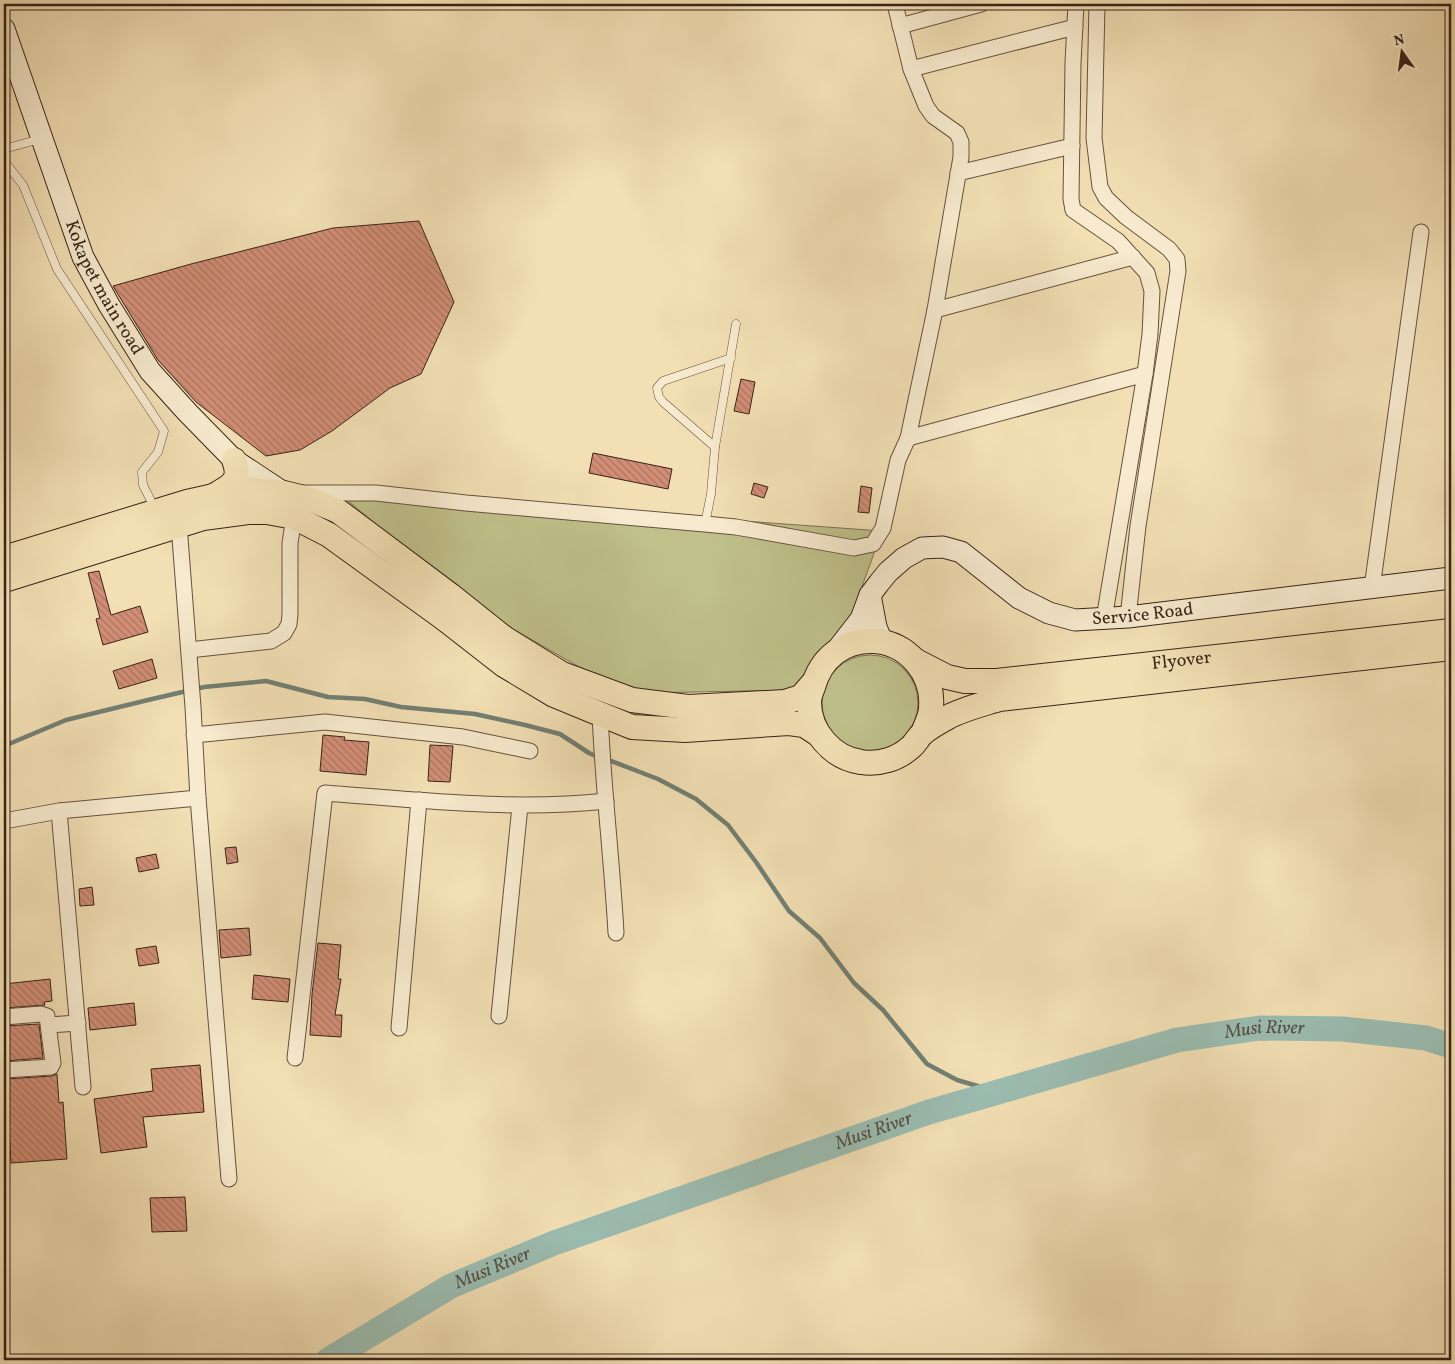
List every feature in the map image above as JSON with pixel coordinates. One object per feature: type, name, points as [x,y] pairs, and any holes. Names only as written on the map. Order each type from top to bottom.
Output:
[{"type":"main road","name":"Kokapet main road","points":[[5,37],[84,257],[109,305],[150,371],[188,413],[234,460],[284,493]]},
{"type":"main road","points":[[211,497],[230,487],[236,479],[238,469],[234,460]]},
{"type":"main road","points":[[4,580],[56,553],[156,511],[245,489],[284,493],[312,500],[338,511],[504,638],[562,674],[632,700],[688,707],[785,702],[801,697],[814,682]]},
{"type":"main road","points":[[4,558],[56,553],[203,518],[248,512],[266,512],[294,517],[330,535],[445,619],[504,665],[554,694],[600,714],[632,726],[685,730],[789,723],[804,725],[818,734],[830,748],[844,758],[862,762],[880,762],[897,757],[912,747],[923,733],[931,709],[930,683],[916,661],[906,652],[895,646],[882,642],[866,641],[850,644],[837,650],[821,666],[814,682],[809,700],[811,718],[818,734]]},
{"type":"main road","name":"Service Road","points":[[837,650],[861,619],[870,595],[888,572],[904,558],[922,548],[942,547],[962,552],[1018,598],[1049,613],[1075,620],[1128,617],[1451,578]]},
{"type":"main road","points":[[870,595],[876,627],[882,642]]},
{"type":"main road","name":"Flyover","points":[[923,733],[998,690],[1451,631]]},
{"type":"main road","name":"Flyover","points":[[916,661],[947,677],[998,690],[1451,648]]},
{"type":"street","points":[[284,493],[376,493],[736,527],[854,548],[873,544],[877,540],[886,519],[898,460],[908,438],[935,310],[958,174],[961,142],[957,133],[933,116],[926,106],[911,69],[895,4]]},
{"type":"street","points":[[900,26],[981,4]]},
{"type":"street","points":[[1076,4],[1071,199],[1073,210],[1118,241],[1147,274],[1152,291],[1150,334],[1145,374],[1104,618]]},
{"type":"street","points":[[1097,4],[1094,138],[1100,187],[1106,198],[1126,218],[1169,248],[1177,259],[1178,271],[1137,533],[1128,617]]},
{"type":"street","points":[[911,69],[1075,27]]},
{"type":"street","points":[[958,174],[1072,146]]},
{"type":"street","points":[[1372,588],[1421,232]]},
{"type":"street","points":[[935,310],[1133,257]]},
{"type":"street","points":[[908,438],[1145,374]]},
{"type":"street","points":[[189,650],[270,641],[284,632],[289,624],[290,614],[290,543],[294,517]]},
{"type":"street","points":[[179,525],[198,798],[229,1179]]},
{"type":"street","points":[[600,714],[616,933]]},
{"type":"street","points":[[194,735],[325,722],[463,737],[530,751]]},
{"type":"street","points":[[295,1058],[325,793],[520,806],[606,801]]},
{"type":"street","points":[[4,821],[60,811],[198,798]]},
{"type":"street","points":[[399,1028],[419,800]]},
{"type":"street","points":[[500,1016],[520,806]]},
{"type":"street","points":[[60,811],[83,1087]]},
{"type":"street","points":[[4,1017],[45,1014],[48,1018],[53,1063],[51,1066],[4,1070]]},
{"type":"street","points":[[49,1025],[78,1023]]},
{"type":"lane","points":[[4,150],[42,138]]},
{"type":"lane","points":[[4,161],[23,185],[57,269],[164,431],[158,452],[142,472],[143,485],[156,511]]},
{"type":"lane","points":[[705,524],[736,324]]},
{"type":"lane","points":[[716,447],[663,402],[659,397],[657,388],[663,381],[732,358]]},
{"type":"green space","points":[[377,497],[520,505],[882,531],[846,631],[797,690],[643,693],[595,676],[513,629],[439,577],[347,500]]},
{"type":"green space","points":[[870,655],[888,659],[904,669],[914,685],[918,703],[914,721],[904,737],[888,747],[870,751],[852,747],[836,737],[826,721],[822,703],[826,685],[836,669],[852,659]]},
{"type":"building","points":[[419,221],[454,302],[421,374],[390,388],[332,431],[300,450],[266,456],[196,402],[158,360],[113,286],[333,228]]},
{"type":"building","points":[[741,379],[755,382],[749,414],[734,411]]},
{"type":"building","points":[[593,453],[672,469],[668,489],[589,473]]},
{"type":"building","points":[[754,483],[768,487],[764,498],[751,494]]},
{"type":"building","points":[[861,486],[872,488],[869,513],[858,512]]},
{"type":"building","points":[[99,571],[111,615],[140,606],[148,632],[103,645],[96,619],[100,618],[88,573]]},
{"type":"building","points":[[152,659],[157,678],[119,689],[113,671]]},
{"type":"building","points":[[323,735],[345,737],[344,740],[369,742],[366,775],[320,771]]},
{"type":"building","points":[[430,745],[453,746],[450,782],[428,781]]},
{"type":"building","points":[[236,847],[238,862],[227,864],[225,848]]},
{"type":"building","points":[[156,854],[159,868],[139,872],[136,858]]},
{"type":"building","points":[[92,887],[94,905],[80,906],[79,889]]},
{"type":"building","points":[[249,928],[251,955],[221,958],[219,930]]},
{"type":"building","points":[[318,943],[341,945],[338,979],[341,979],[335,1015],[342,1015],[341,1037],[310,1035],[312,994]]},
{"type":"building","points":[[156,946],[159,963],[139,966],[136,949]]},
{"type":"building","points":[[254,975],[290,979],[288,1002],[252,999]]},
{"type":"building","points":[[50,979],[52,1001],[44,1002],[45,1005],[4,1008],[4,984]]},
{"type":"building","points":[[134,1003],[136,1025],[90,1030],[88,1008]]},
{"type":"building","points":[[39,1024],[43,1058],[4,1061],[4,1026]]},
{"type":"building","points":[[200,1065],[204,1112],[143,1117],[147,1147],[101,1153],[94,1099],[153,1091],[151,1069]]},
{"type":"building","points":[[57,1074],[59,1103],[63,1102],[67,1159],[11,1163],[6,1079],[52,1076]]},
{"type":"building","points":[[185,1197],[187,1231],[152,1232],[150,1198]]},
{"type":"waterway","points":[[4,746],[66,720],[204,687],[266,681],[328,697],[365,699],[401,707],[475,714],[525,725],[560,734],[598,757]]},
{"type":"waterway","points":[[606,759],[658,779],[696,799],[728,825],[789,911],[820,938],[854,983],[883,1010],[927,1064],[957,1080],[998,1092]]},
{"type":"waterway","name":"Musi River","points":[[328,1360],[451,1286],[554,1243],[929,1112],[1177,1040],[1260,1028],[1343,1029],[1426,1038],[1451,1046]]}]
